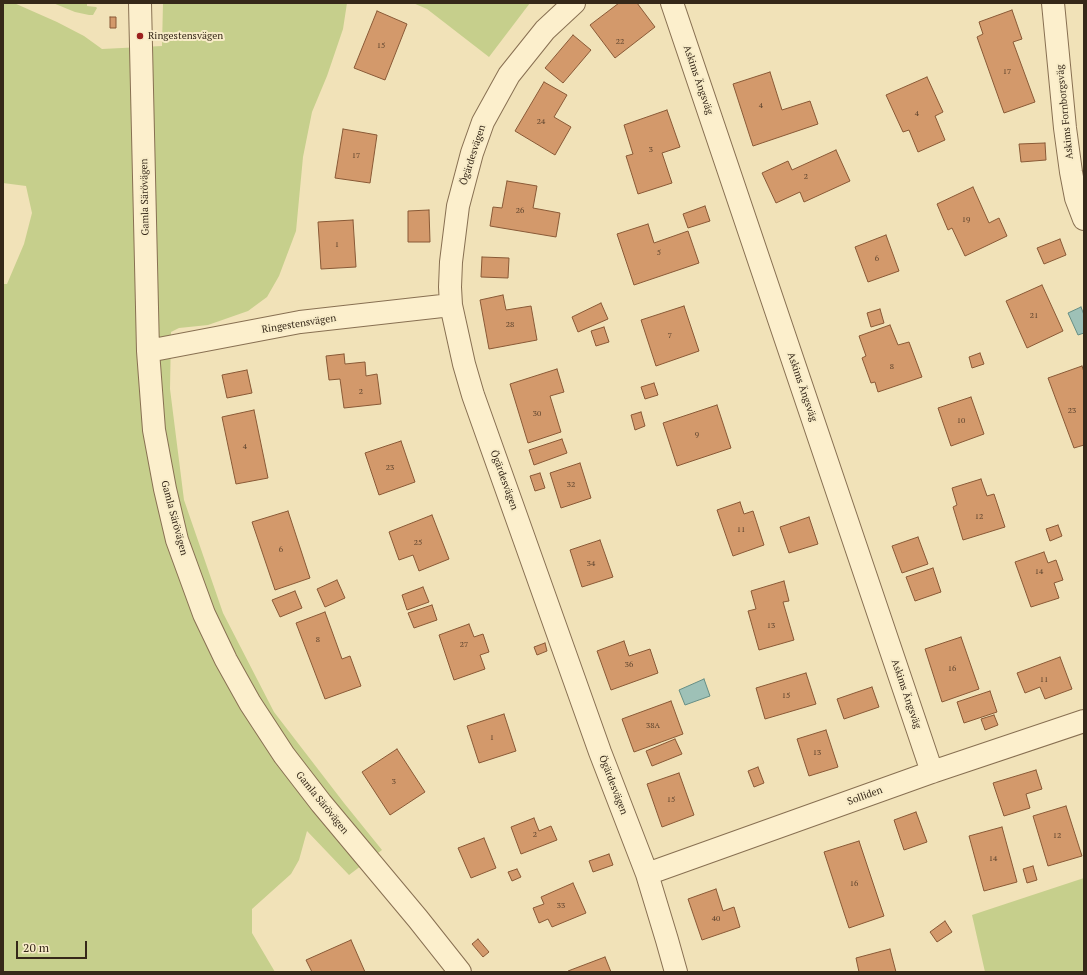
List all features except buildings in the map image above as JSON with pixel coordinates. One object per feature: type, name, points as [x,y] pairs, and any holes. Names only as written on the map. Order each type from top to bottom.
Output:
[{"type":"street","name":"Gamla Särövägen","points":[[140,3],[148,351],[154,430],[165,489],[177,540],[204,614],[226,660],[250,704],[284,755],[321,803],[418,919],[460,972]]},
{"type":"street","name":"Ögärdesvägen","points":[[574,3],[546,30],[509,75],[483,122],[472,152],[458,206],[451,262],[450,305],[464,364],[473,394],[600,752],[647,874],[676,972]]},
{"type":"street","name":"Askims Ängsväg","points":[[672,3],[932,772]]},
{"type":"street","name":"Askims Fornborgsväg","points":[[1053,3],[1065,128],[1071,172],[1076,198],[1084,219]]},
{"type":"street","name":"Ringestensvägen","points":[[148,351],[300,322],[450,305]]},
{"type":"street","name":"Solliden","points":[[647,874],[932,772],[1084,721]]},
{"type":"green space","points":[[3,3],[14,3],[57,22],[84,36],[102,49],[162,46],[163,3],[347,3],[343,29],[327,76],[312,112],[303,157],[296,231],[279,276],[267,297],[248,311],[208,325],[179,328],[171,332],[170,389],[184,500],[223,613],[274,712],[382,850],[349,875],[307,831],[299,860],[291,874],[252,909],[252,933],[275,972],[3,972],[3,284],[7,284],[24,244],[32,213],[26,186],[3,183]]},
{"type":"green space","points":[[53,3],[87,3],[87,6],[97,8],[93,15],[89,15],[75,12]]},
{"type":"green space","points":[[413,3],[530,3],[489,57],[427,9]]},
{"type":"green space","points":[[1084,878],[1084,972],[985,972],[972,915]]},
{"type":"water","points":[[1081,307],[1084,315],[1084,333],[1078,335],[1068,313]]},
{"type":"water","points":[[704,679],[710,696],[685,705],[679,690]]},
{"type":"place","name":"Ringestensvägen","points":[[140,36]]}]
